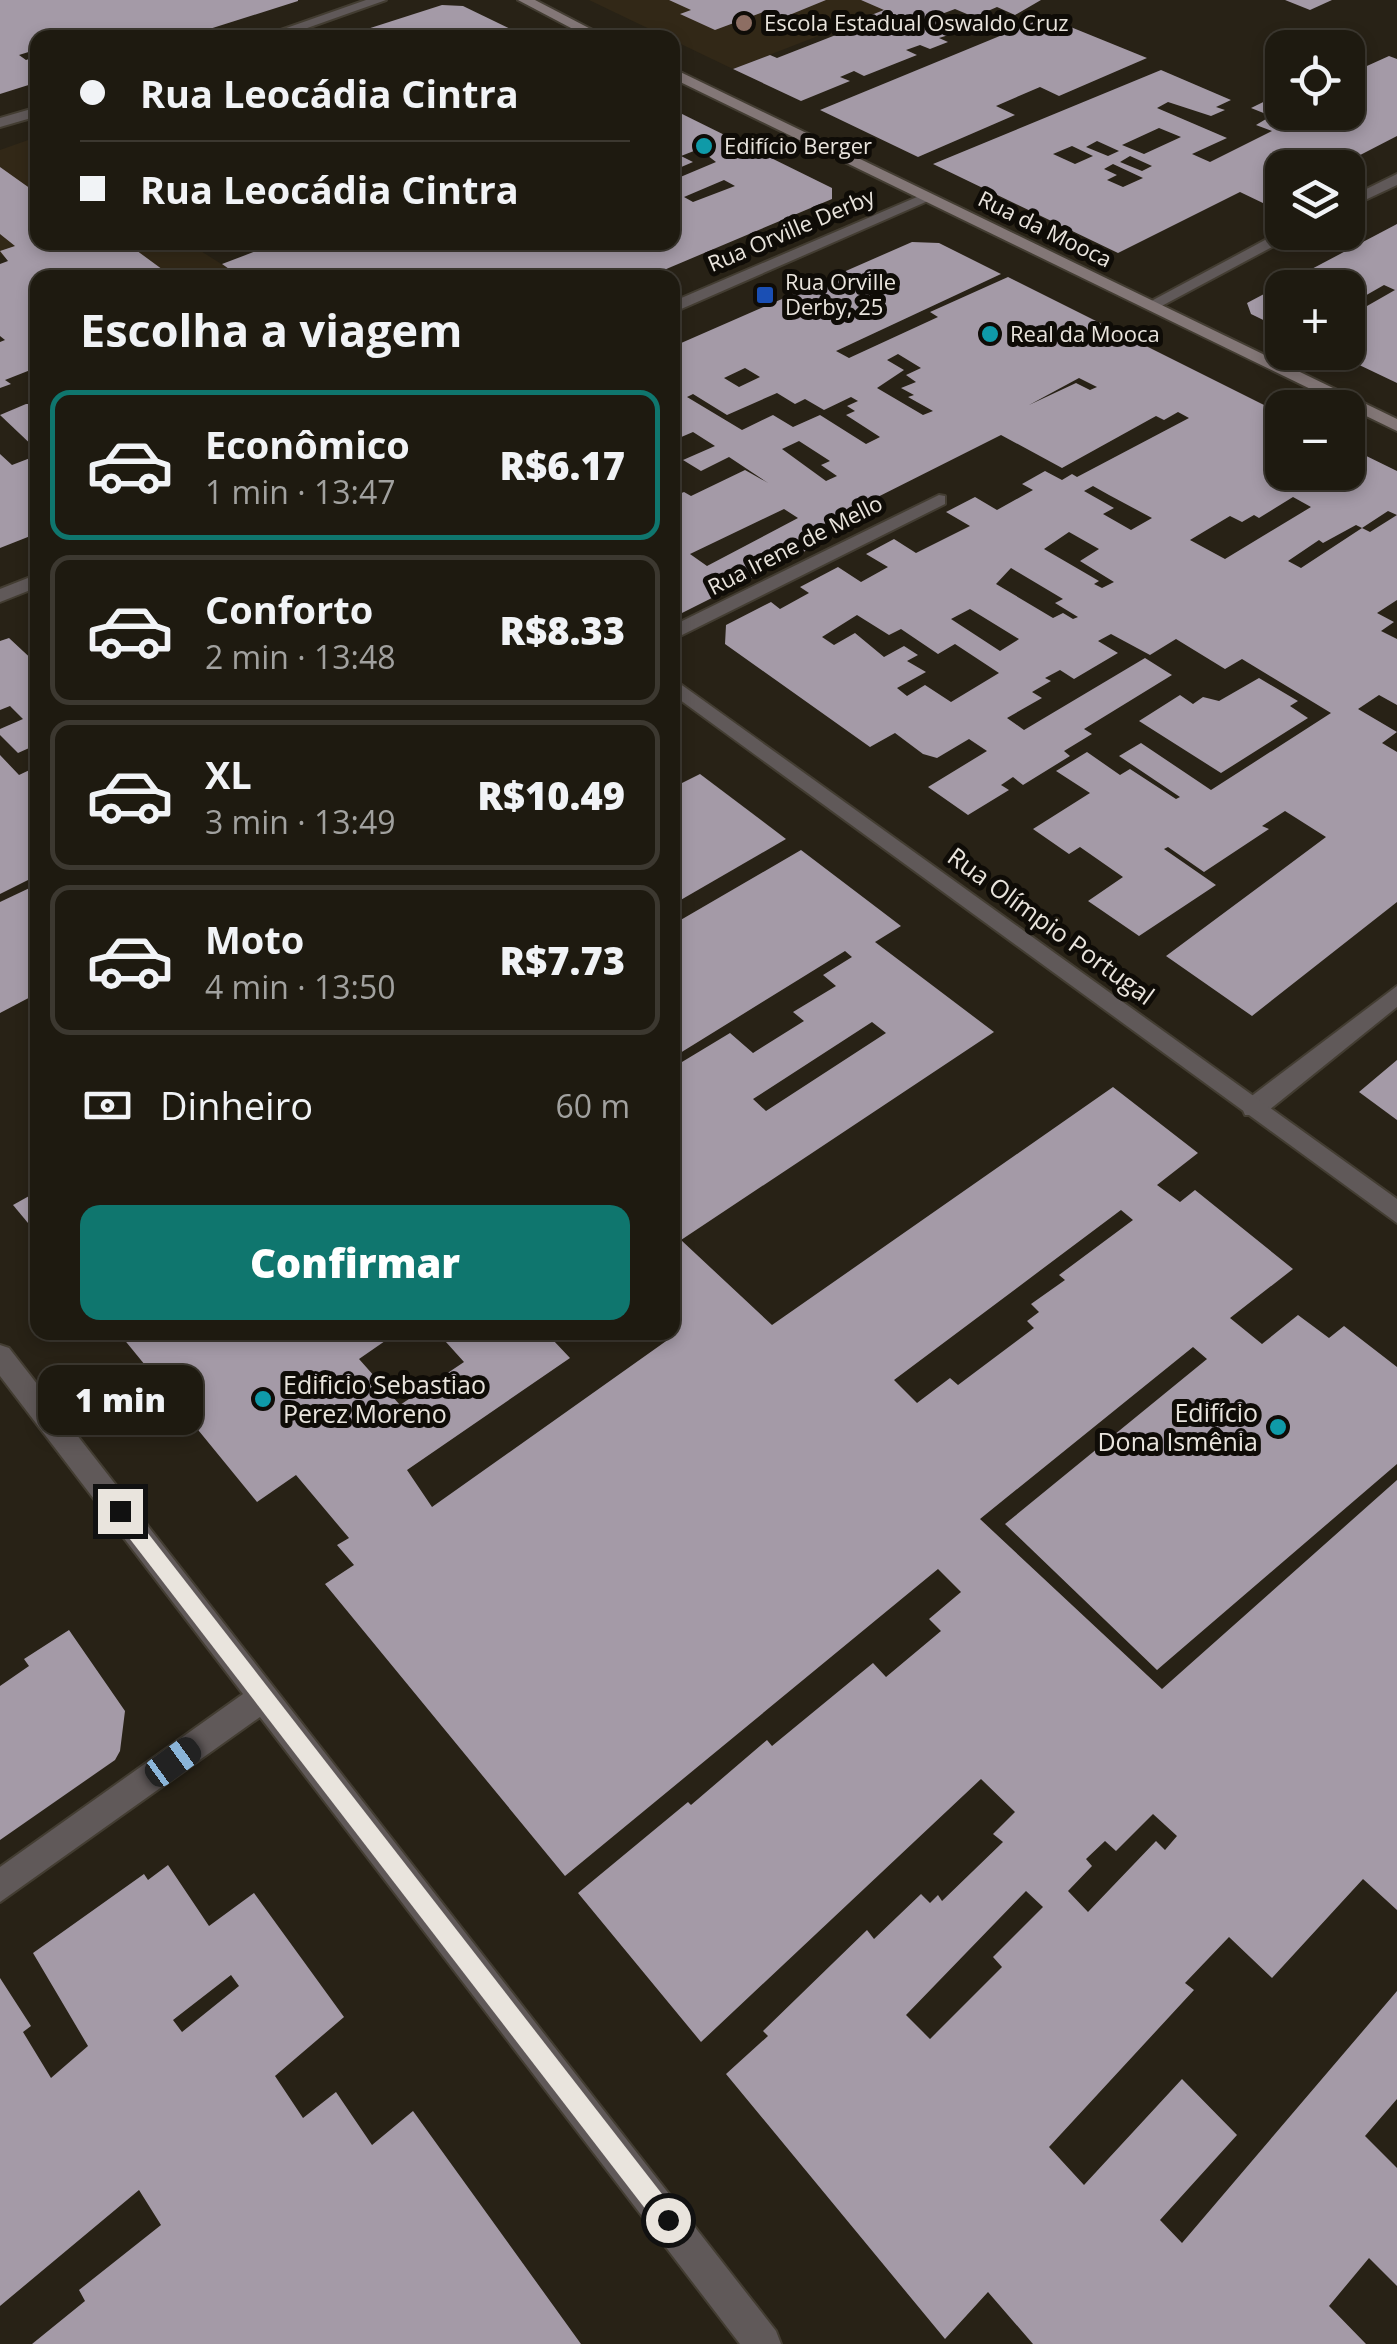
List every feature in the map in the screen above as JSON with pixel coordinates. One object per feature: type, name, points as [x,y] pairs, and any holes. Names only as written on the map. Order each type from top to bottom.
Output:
[{"type":"main road","points":[[525,0],[586,30]]},
{"type":"main road","name":"Rua da Mooca","points":[[680,76],[1397,426]]},
{"type":"street","points":[[288,30],[380,0]]},
{"type":"street","points":[[0,123],[30,114]]},
{"type":"street","points":[[1365,195],[1397,179]]},
{"type":"street","name":"Rua Orville Derby","points":[[680,305],[928,197]]},
{"type":"street","points":[[1150,306],[1265,246]]},
{"type":"street","name":"Rua Irene de Mello","points":[[680,630],[939,500]]},
{"type":"street","points":[[0,596],[30,583]]},
{"type":"street","name":"Rua Olímpio Portugal","points":[[680,690],[1397,1213]]},
{"type":"street","points":[[1254,1108],[1397,994]]},
{"type":"street","points":[[0,1356],[764,2344]]},
{"type":"street","points":[[0,1886],[264,1697]]},
{"type":"shaded area","name":"Escola Estadual Oswaldo Cruz","points":[[589,0],[911,0],[733,69],[680,44],[680,30],[652,30]]},
{"type":"shaded area","points":[[30,139],[30,250],[199,250],[231,270],[30,270],[30,276],[0,254],[0,150]]},
{"type":"building","points":[[0,0],[298,0],[206,30],[30,30],[30,52],[19,55],[30,59],[30,85],[0,94]]},
{"type":"building","points":[[669,0],[826,0],[782,18],[766,11],[715,30],[680,14],[691,10]]},
{"type":"building","points":[[861,0],[1041,0],[1015,15],[997,7],[974,17],[955,9],[931,18],[950,26],[972,17],[987,23],[939,38],[948,42],[930,49],[920,45],[906,50],[917,55],[864,76],[854,71],[840,77],[850,81],[801,101],[733,69],[770,55],[777,58],[869,22],[861,19],[884,10]]},
{"type":"building","points":[[1285,0],[1332,0],[1310,10]]},
{"type":"building","points":[[442,5],[463,6],[512,30],[364,30]]},
{"type":"building","points":[[1046,17],[1147,58],[1059,96],[1040,87],[996,106],[1015,115],[918,157],[820,110]]},
{"type":"building","points":[[1389,56],[1397,59],[1397,136],[1365,153],[1265,150],[1265,204],[1240,192],[1118,253],[933,164],[1161,70],[1231,100],[1216,107],[1225,110],[1211,116],[1168,102],[1157,108],[1227,138],[1192,154],[1210,162],[1272,131],[1365,130],[1365,67]],"holes":[[[1159,128],[1181,137],[1144,154],[1122,145]],[[1097,141],[1119,151],[1108,156],[1086,147]],[[1072,146],[1093,156],[1075,164],[1053,154]],[[1130,156],[1152,166],[1142,171],[1120,162]],[[1113,164],[1143,178],[1123,187],[1107,180],[1117,175],[1104,169]]]},
{"type":"building","points":[[1265,101],[1265,114],[1251,108]]},
{"type":"building","points":[[680,113],[832,188],[832,199],[664,270],[231,270],[222,264],[259,250],[680,250],[680,177],[716,162],[699,149],[681,156],[693,162],[680,168]],"holes":[[[724,180],[735,186],[693,202],[684,197]]]},
{"type":"building","points":[[0,167],[30,188],[30,250],[136,250],[163,270],[30,270],[30,370],[5,380],[11,384],[0,388],[0,342],[5,340],[0,336],[0,264],[8,261],[0,251],[15,246],[0,234]]},
{"type":"building","points":[[1397,224],[1397,383],[1365,368],[1365,307],[1395,290],[1384,285],[1365,296],[1365,270],[1310,270],[1348,250],[1365,250],[1365,241]]},
{"type":"building","points":[[912,242],[939,243],[1001,274],[836,351],[849,358],[938,317],[930,312],[1008,277],[1265,406],[1265,490],[1365,490],[1365,455],[1397,471],[1397,515],[1397,600],[1377,613],[1394,622],[1381,631],[1397,639],[1397,705],[1379,695],[1358,709],[1397,732],[1382,743],[1397,752],[1397,902],[1252,1016],[1166,956],[1326,837],[1285,811],[1262,826],[1269,829],[1204,872],[1168,847],[1164,849],[1216,885],[1139,936],[1088,901],[1123,877],[1080,847],[1069,854],[1033,829],[1090,793],[1056,771],[1087,752],[1120,775],[1130,769],[1176,799],[1180,797],[1119,756],[1141,743],[1211,790],[1331,713],[1242,659],[1225,669],[1176,639],[1150,655],[1111,634],[1098,641],[1118,653],[1074,679],[1060,670],[1045,678],[1051,681],[1032,692],[1042,698],[1007,718],[1024,730],[1145,658],[1172,675],[1084,729],[1092,734],[1064,751],[1070,756],[1023,785],[1013,777],[1001,785],[1009,790],[968,815],[928,787],[987,751],[969,739],[937,758],[923,754],[895,733],[870,747],[725,644],[726,625],[771,602],[780,609],[809,593],[800,587],[838,567],[861,582],[888,567],[866,554],[894,539],[916,553],[970,526],[946,512],[975,497],[997,510],[1033,490],[1022,484],[1045,471],[1062,480],[1072,474],[1077,477],[1189,418],[1178,412],[1164,420],[1156,416],[1062,468],[1001,435],[816,528],[831,538],[680,614],[680,494],[691,496],[745,470],[768,483],[729,457],[701,471],[683,460],[715,446],[693,432],[680,438],[680,344]],"holes":[[[898,354],[921,368],[906,375],[916,382],[901,388],[914,395],[908,397],[933,411],[923,415],[877,388],[904,370],[887,360]],[[745,368],[760,377],[739,387],[724,378]],[[1079,378],[1097,387],[1090,390],[1076,383],[1029,405]],[[777,393],[795,404],[805,399],[824,410],[851,397],[858,401],[847,406],[855,411],[846,415],[880,437],[866,444],[820,415],[793,427],[773,415],[742,430],[687,397],[693,394],[727,415]],[[799,441],[830,461],[821,465],[837,476],[826,481],[782,449]],[[1093,486],[1152,518],[1131,530],[1103,514],[1114,508],[1084,491]],[[1293,497],[1311,507],[1225,559],[1190,540],[1230,516],[1242,522],[1254,515],[1259,518]],[[784,509],[798,518],[707,566],[690,554]],[[1388,511],[1397,515],[1370,532],[1362,528]],[[1356,525],[1362,528],[1301,568],[1288,561],[1319,540],[1323,543]],[[1069,532],[1099,549],[1080,561],[1114,582],[1102,588],[1094,584],[1099,581],[1044,549]],[[1011,568],[1063,599],[1055,603],[1078,617],[1073,619],[1063,613],[1053,618],[996,584]],[[970,609],[1019,639],[1000,651],[951,619]],[[857,615],[889,635],[901,629],[938,654],[955,644],[999,673],[951,702],[925,685],[907,696],[897,688],[926,672],[907,661],[918,655],[904,646],[884,657],[855,633],[834,645],[822,637]]]},
{"type":"building","points":[[1265,294],[1265,321],[1251,314],[1247,303]]},
{"type":"building","points":[[30,404],[30,443],[0,415]]},
{"type":"building","points":[[0,454],[12,465],[30,458],[30,536],[0,548]]},
{"type":"building","points":[[9,638],[30,658],[30,748],[18,753],[0,735],[0,729],[23,719],[10,706],[0,710],[0,641]]},
{"type":"building","points":[[1259,678],[1298,701],[1290,706],[1308,718],[1221,773],[1139,721],[1180,695],[1193,704],[1203,697],[1219,701]]},
{"type":"building","points":[[0,755],[19,775],[30,770],[30,879],[0,894]]},
{"type":"building","points":[[700,774],[786,839],[680,900],[680,784]]},
{"type":"building","points":[[801,850],[901,926],[875,942],[994,1032],[681,1240],[772,1325],[1113,1087],[1198,1153],[1157,1185],[1180,1202],[1195,1190],[1293,1269],[1230,1318],[1262,1344],[1298,1315],[1329,1338],[1344,1326],[1397,1367],[1397,1464],[1157,1670],[1005,1524],[1207,1359],[1193,1347],[980,1519],[1162,1689],[1397,1480],[1397,1910],[1363,1879],[1272,1978],[1229,1937],[1185,1983],[1194,1990],[1049,2147],[1084,2185],[1182,2079],[1237,2135],[1160,2220],[1182,2243],[1397,1991],[1397,2099],[1365,2136],[1397,2168],[1397,2286],[1369,2258],[1329,2306],[1366,2344],[1033,2344],[988,2292],[945,2339],[726,2074],[768,2036],[763,2031],[867,1930],[874,1939],[921,1894],[930,1903],[938,1895],[942,1901],[1003,1842],[993,1834],[1015,1812],[981,1779],[701,2042],[578,1893],[767,1740],[772,1746],[873,1663],[886,1677],[941,1631],[929,1619],[961,1592],[938,1569],[565,1876],[325,1584],[354,1565],[337,1545],[349,1538],[296,1475],[257,1502],[125,1340],[386,1340],[359,1359],[400,1405],[464,1362],[444,1340],[553,1340],[570,1358],[407,1470],[432,1507],[668,1340],[680,1340],[680,1063],[730,1033],[753,1053],[804,1021],[793,1012],[836,986],[823,975],[852,957],[845,951],[680,1053],[680,920]],"holes":[[[872,1022],[886,1033],[766,1111],[753,1099]],[[1121,1210],[1133,1220],[1059,1275],[1065,1280],[1031,1304],[1039,1312],[1027,1321],[1034,1328],[958,1385],[950,1378],[917,1403],[894,1380]],[[1153,1814],[1177,1836],[1165,1850],[1156,1841],[1088,1912],[1068,1891],[1092,1866],[1086,1859],[1105,1841],[1116,1851]],[[1026,1891],[1043,1907],[993,1957],[1002,1967],[930,2039],[906,2015]]]},
{"type":"building","points":[[30,888],[30,997],[0,1013],[0,902]]},
{"type":"building","points":[[1397,1060],[1397,1120],[1359,1092]]},
{"type":"building","points":[[30,1195],[30,1225],[13,1205]]},
{"type":"building","points":[[69,1630],[125,1711],[120,1751],[115,1760],[0,1840],[0,1686],[29,1666],[24,1659]]},
{"type":"building","points":[[168,1865],[209,1926],[254,1893],[344,2017],[275,2076],[303,2118],[336,2092],[372,2145],[413,2111],[581,2344],[32,2344],[85,2301],[79,2290],[161,2225],[139,2190],[0,2306],[0,1978],[31,2026],[23,2032],[51,2078],[88,2046],[33,1953],[144,1874],[148,1880]],"holes":[[[231,1975],[239,1986],[182,2032],[173,2020]]]},
{"type":"place","name":"Escola Estadual Oswaldo Cruz","points":[[744,23]]},
{"type":"place","name":"Edifício Berger","points":[[704,146]]},
{"type":"place","name":"Rua Orville Derby, 25","points":[[765,295]]},
{"type":"place","name":"Real da Mooca","points":[[990,334]]},
{"type":"place","name":"Edificio Sebastiao Perez Moreno","points":[[263,1399]]},
{"type":"place","name":"Edifício Dona Ismênia","points":[[1278,1427]]},
{"type":"route","points":[[120,1511],[668,2220]]}]
